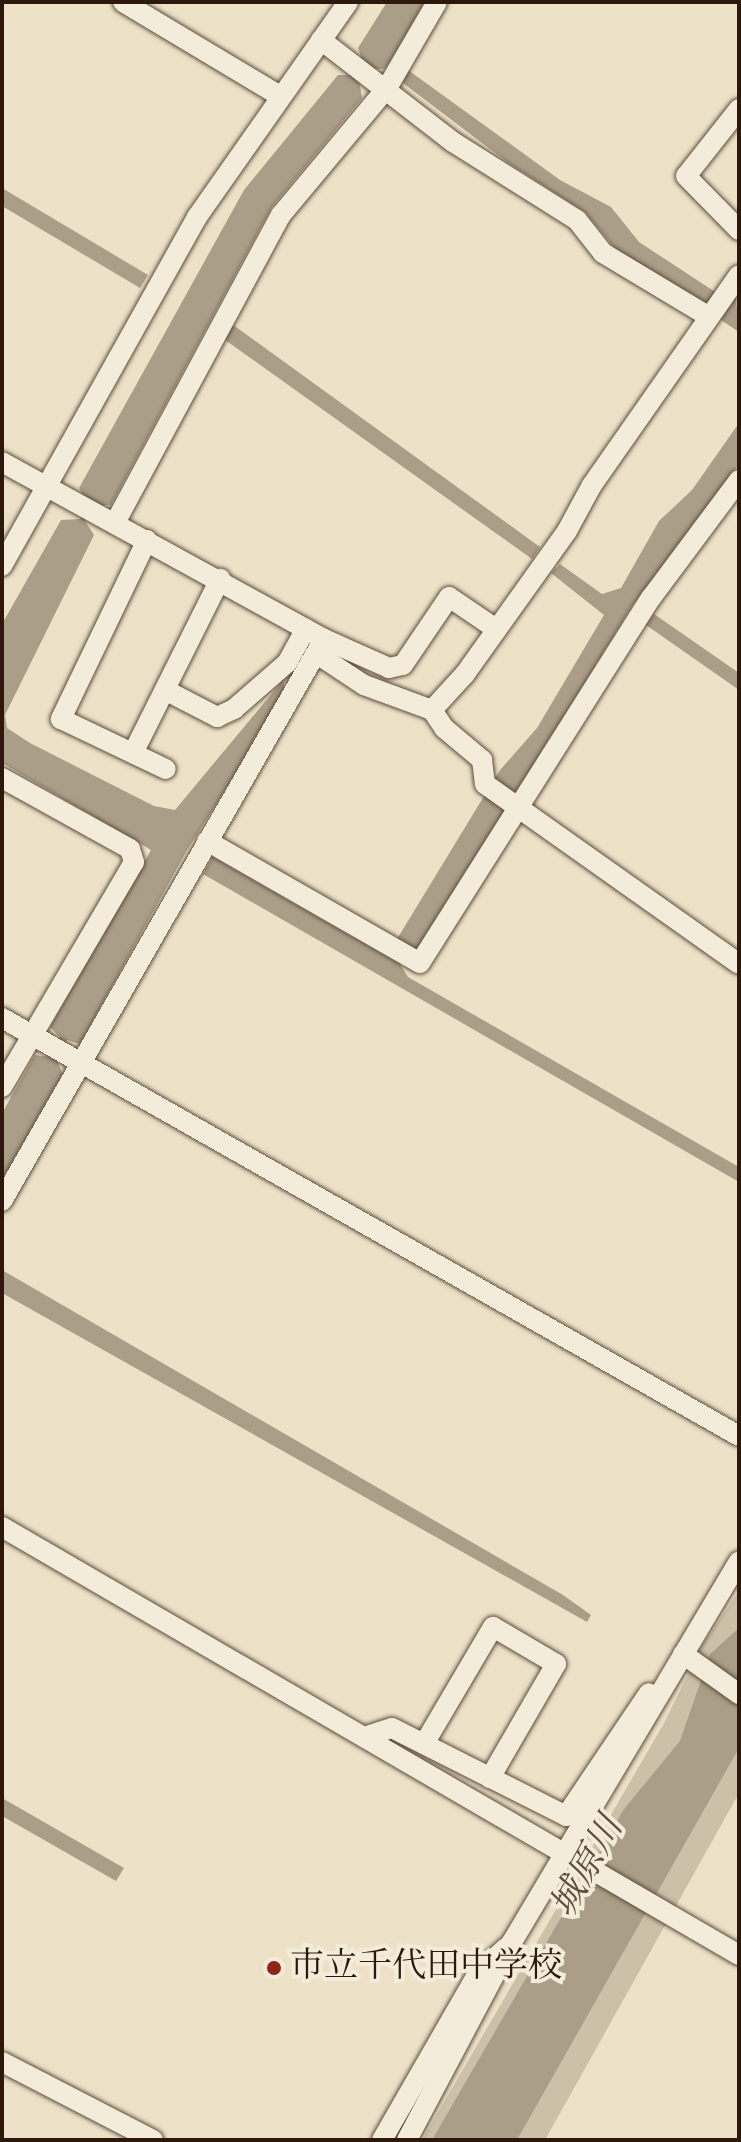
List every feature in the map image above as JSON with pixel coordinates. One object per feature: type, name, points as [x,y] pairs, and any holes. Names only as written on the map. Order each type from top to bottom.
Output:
[{"type":"street","points":[[123,2],[280,96]]},
{"type":"street","points":[[2,566],[197,217],[348,2]]},
{"type":"street","points":[[115,523],[281,215],[369,78],[437,2]]},
{"type":"street","points":[[321,40],[489,167],[577,220],[603,253],[709,315]]},
{"type":"street","points":[[739,109],[686,176],[739,230]]},
{"type":"street","points":[[432,710],[496,629],[739,275]]},
{"type":"street","points":[[2,462],[87,512],[115,523],[220,579],[316,641],[364,685],[432,710],[444,728],[482,760],[485,784],[739,964]]},
{"type":"street","points":[[207,841],[420,963],[507,801],[739,480]]},
{"type":"street","points":[[147,540],[61,719],[166,769]]},
{"type":"street","points":[[133,753],[220,579]]},
{"type":"street","points":[[316,641],[395,669],[449,597],[496,629]]},
{"type":"street","points":[[165,690],[217,717],[234,709],[316,641]]},
{"type":"street","points":[[2,1201],[65,1054],[207,841],[316,641]]},
{"type":"street","points":[[2,778],[130,849],[134,862],[2,1087]]},
{"type":"street","points":[[2,1018],[739,1436]]},
{"type":"street","points":[[2,1527],[739,1955]]},
{"type":"street","points":[[407,2140],[512,1942],[739,1561]]},
{"type":"street","points":[[424,1744],[493,1627],[556,1664],[490,1778]]},
{"type":"street","points":[[683,1654],[739,1694]]},
{"type":"street","points":[[364,1737],[392,1728],[566,1816],[629,1718],[669,1674]]},
{"type":"street","points":[[382,2140],[478,1973],[512,1942]]},
{"type":"street","points":[[2,2062],[153,2140]]},
{"type":"shaded area","points":[[387,2],[425,2],[389,63],[384,69],[369,69],[359,80],[362,98],[271,208],[111,505],[94,506],[85,521],[94,535],[5,715],[7,728],[30,743],[154,806],[175,810],[283,680],[285,694],[186,852],[80,1044],[67,1040],[57,1061],[63,1074],[2,1181],[2,1113],[35,1055],[50,1057],[60,1037],[50,1027],[151,850],[2,763],[2,624],[61,520],[80,519],[87,503],[79,488],[244,190],[338,75],[353,75],[363,64],[358,48]]},
{"type":"shaded area","points":[[408,70],[560,180],[611,207],[639,242],[726,299],[736,297],[739,332],[618,252],[585,212],[507,162],[403,83]]},
{"type":"shaded area","points":[[2,188],[148,275],[140,288],[2,206]]},
{"type":"shaded area","points":[[229,322],[540,547],[532,559],[221,337]]},
{"type":"shaded area","points":[[739,423],[739,464],[632,606],[419,951],[410,947],[400,964],[408,977],[739,1167],[739,1182],[203,874],[213,857],[395,961],[406,944],[397,939],[500,770],[537,728],[604,615],[551,573],[560,564],[602,594],[621,588],[659,521],[692,490]]},
{"type":"shaded area","points":[[654,614],[739,673],[739,690],[646,625]]},
{"type":"shaded area","points":[[2,1270],[563,1595],[591,1615],[587,1622],[2,1293]]},
{"type":"shaded area","points":[[739,1591],[739,1638],[683,1759],[461,2140],[422,2140],[663,1725],[703,1644]]},
{"type":"shaded area","points":[[739,1628],[739,1748],[517,2140],[432,2140],[624,1809],[680,1741],[710,1654]]},
{"type":"shaded area","points":[[739,1747],[739,1793],[545,2140],[495,2140]]},
{"type":"shaded area","points":[[2,1798],[124,1868],[116,1881],[2,1816]]},
{"type":"place","name":"市立千代田中学校","points":[[274,1968]]},
{"type":"water label","name":"城原川","points":[[589,1868]]}]
